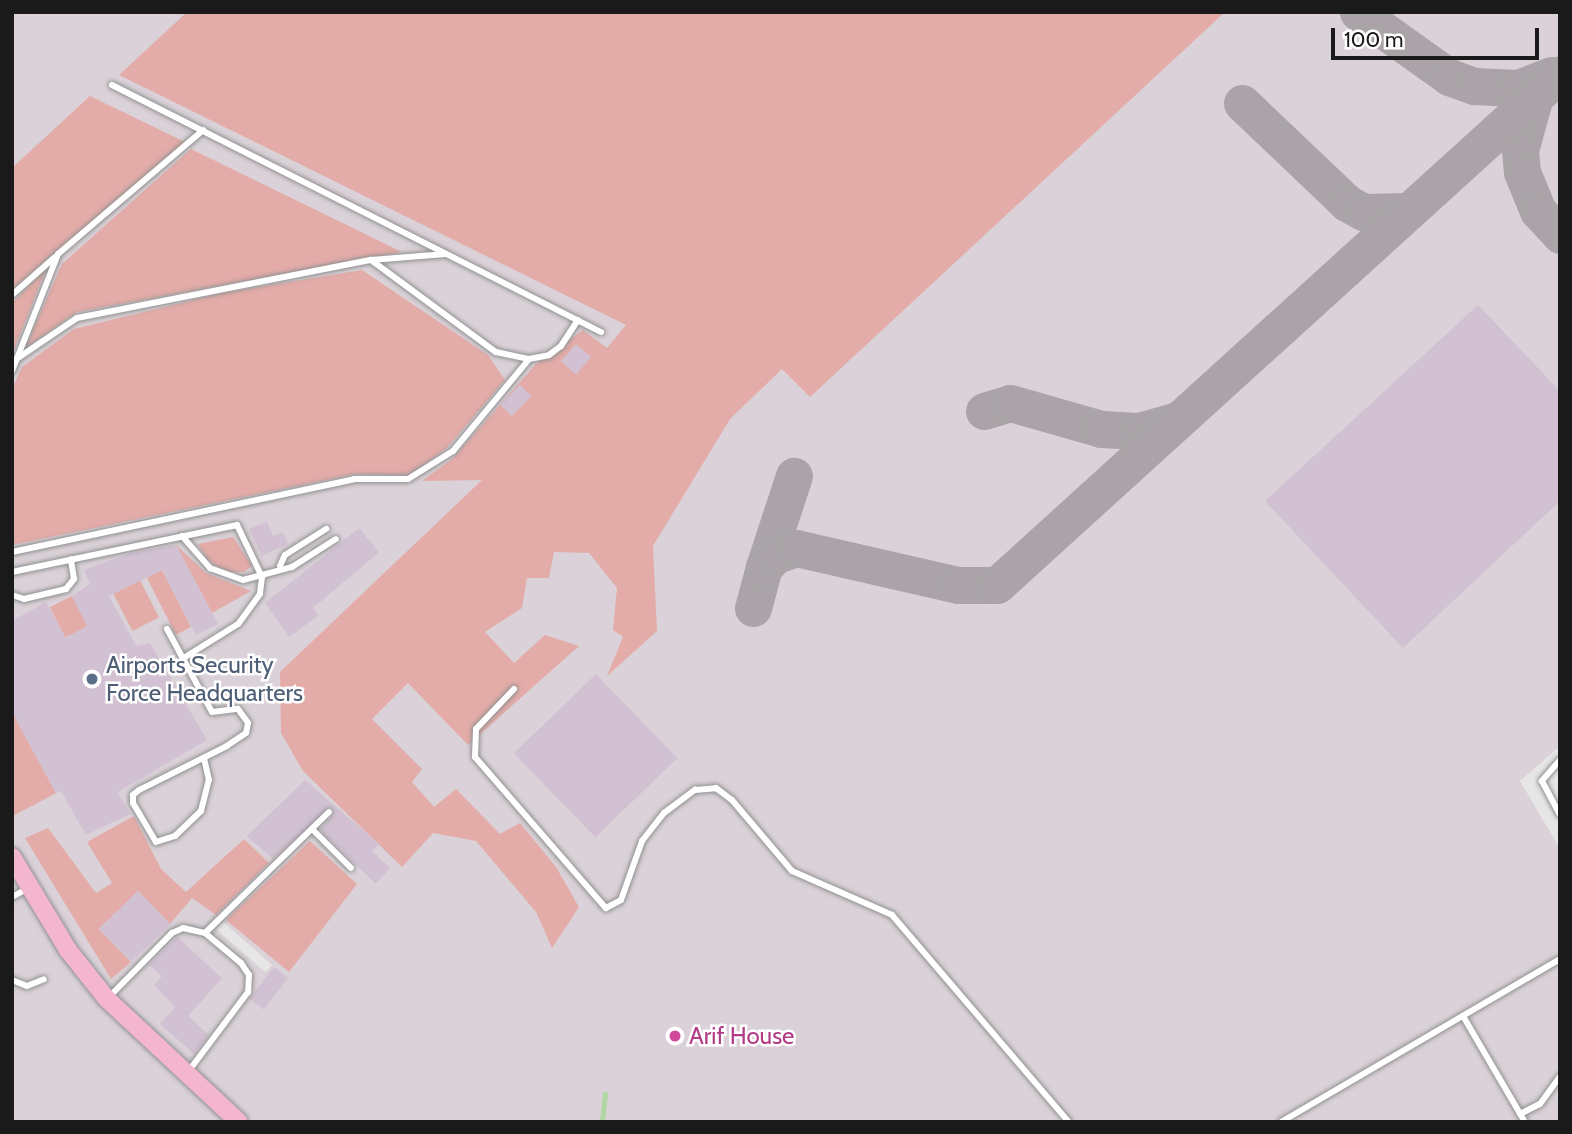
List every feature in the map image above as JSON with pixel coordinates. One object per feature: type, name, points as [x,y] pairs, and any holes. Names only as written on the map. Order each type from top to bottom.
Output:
[{"type":"street","points":[[12,857],[68,950],[107,999],[185,1076],[239,1122]]},
{"type":"lane","points":[[112,85],[601,332]]},
{"type":"lane","points":[[12,295],[203,130]]},
{"type":"lane","points":[[12,371],[58,254]]},
{"type":"lane","points":[[15,361],[77,318],[371,260],[446,254]]},
{"type":"lane","points":[[371,260],[496,352],[529,359],[549,355],[561,346],[578,320]]},
{"type":"lane","points":[[12,552],[354,479],[408,479],[453,451],[529,359]]},
{"type":"lane","points":[[12,572],[237,525],[262,577],[253,609],[238,624],[182,659]]},
{"type":"lane","points":[[182,536],[200,560],[225,576],[262,577],[280,566],[285,555],[326,529]]},
{"type":"lane","points":[[280,566],[292,567],[336,539]]},
{"type":"lane","points":[[12,595],[24,599],[66,589],[74,579],[71,559]]},
{"type":"lane","points":[[167,629],[212,712],[238,709],[248,723],[239,738],[134,795],[133,803],[156,842],[175,836],[201,811],[209,780],[204,758]]},
{"type":"lane","points":[[514,690],[477,729],[475,757],[606,908],[621,900],[642,841],[664,813],[695,790],[716,788],[732,800],[792,871],[892,915],[1069,1122]]},
{"type":"lane","points":[[1560,761],[1542,780],[1560,815]]},
{"type":"lane","points":[[205,933],[329,812]]},
{"type":"lane","points":[[312,829],[351,869]]},
{"type":"lane","points":[[12,897],[30,887]]},
{"type":"lane","points":[[107,999],[172,933],[193,928],[205,933],[241,963],[250,984],[248,992],[185,1076]]},
{"type":"lane","points":[[1281,1122],[1560,959]]},
{"type":"lane","points":[[12,979],[27,986],[44,979]]},
{"type":"lane","points":[[1463,1016],[1525,1122]]},
{"type":"lane","points":[[1520,1114],[1540,1104],[1560,1076]]},
{"type":"shaded area","points":[[12,12],[1560,12],[1560,1122],[12,1122]]},
{"type":"shaded area","points":[[187,12],[1225,12],[810,397],[782,369],[730,419],[653,546],[657,631],[607,676],[623,637],[613,630],[617,588],[589,553],[554,552],[549,578],[527,578],[522,608],[485,632],[514,663],[545,635],[579,646],[468,745],[408,683],[372,719],[422,769],[412,782],[434,807],[456,789],[500,834],[520,823],[556,867],[579,907],[552,948],[536,912],[476,841],[433,833],[402,867],[303,771],[281,733],[280,672],[482,480],[422,481],[452,459],[536,364],[583,330],[607,348],[626,325],[119,75]]},
{"type":"shaded area","points":[[90,96],[185,142],[12,290],[12,168]]},
{"type":"shaded area","points":[[191,149],[402,252],[77,312],[25,348],[62,264]]},
{"type":"shaded area","points":[[46,269],[12,355],[12,303]]},
{"type":"shaded area","points":[[362,270],[488,355],[505,380],[446,449],[409,475],[355,474],[12,545],[12,389],[22,367],[74,329],[222,293]]},
{"type":"shaded area","points":[[233,537],[252,566],[244,572],[225,572],[207,559],[198,544]]},
{"type":"shaded area","points":[[176,545],[206,573],[251,591],[212,613]]},
{"type":"shaded area","points":[[162,570],[191,627],[176,635],[147,578]]},
{"type":"shaded area","points":[[140,580],[159,617],[132,631],[113,594]]},
{"type":"shaded area","points":[[72,596],[87,626],[65,638],[50,607]]},
{"type":"shaded area","points":[[12,712],[56,793],[13,816],[12,815]]},
{"type":"shaded area","points":[[1560,746],[1560,849],[1520,781]]},
{"type":"shaded area","points":[[134,816],[161,869],[186,892],[244,839],[269,863],[216,915],[192,898],[170,924],[138,891],[99,929],[131,962],[111,979],[25,838],[48,828],[96,893],[112,883],[87,842]]},
{"type":"shaded area","points":[[310,841],[357,884],[289,972],[226,920]]},
{"type":"shaded area","points":[[223,922],[272,965],[265,972],[216,930]]},
{"type":"building","points":[[1478,305],[1560,391],[1560,501],[1403,648],[1265,501]]},
{"type":"building","points":[[576,344],[591,357],[576,374],[561,361]]},
{"type":"building","points":[[520,385],[531,396],[512,416],[500,405]]},
{"type":"building","points":[[267,522],[273,536],[283,532],[288,544],[262,556],[249,529]]},
{"type":"building","points":[[359,528],[379,552],[313,608],[319,615],[289,637],[265,603]]},
{"type":"building","name":"Airports Security Force Headquarters","points":[[176,545],[218,624],[196,635],[162,570],[109,596],[136,646],[150,643],[207,740],[118,792],[130,814],[86,835],[61,791],[56,793],[12,712],[12,621],[46,602],[66,638],[87,626],[72,596],[90,584],[84,570],[130,553]]},
{"type":"building","points":[[596,674],[677,758],[595,837],[514,753]]},
{"type":"building","points":[[305,780],[379,844],[372,851],[390,868],[376,884],[320,829],[334,814],[331,807],[273,859],[247,836]]},
{"type":"building","points":[[138,891],[170,924],[131,962],[99,929]]},
{"type":"building","points":[[177,937],[222,978],[188,1016],[209,1035],[194,1054],[160,1024],[175,1007],[154,985],[162,976],[149,965]]},
{"type":"building","points":[[274,967],[288,978],[264,1010],[249,999]]},
{"type":"waterway","points":[[602,1122],[605,1094]]},
{"type":"taxiway","points":[[1358,12],[1449,77],[1474,86],[1518,88],[1552,75]]},
{"type":"taxiway","points":[[753,608],[764,567],[776,555],[796,548],[958,585],[997,585],[1560,74]]},
{"type":"taxiway","points":[[1535,96],[1520,150],[1522,172],[1538,211],[1560,235]]},
{"type":"taxiway","points":[[1242,103],[1347,203],[1363,212],[1408,211]]},
{"type":"taxiway","points":[[984,411],[1010,403],[1101,429],[1139,431],[1175,421]]},
{"type":"taxiway","points":[[764,567],[794,476]]},
{"type":"place","name":"Airports Security Force Headquarters","points":[[92,679]]},
{"type":"place","name":"Arif House","points":[[675,1036]]}]
